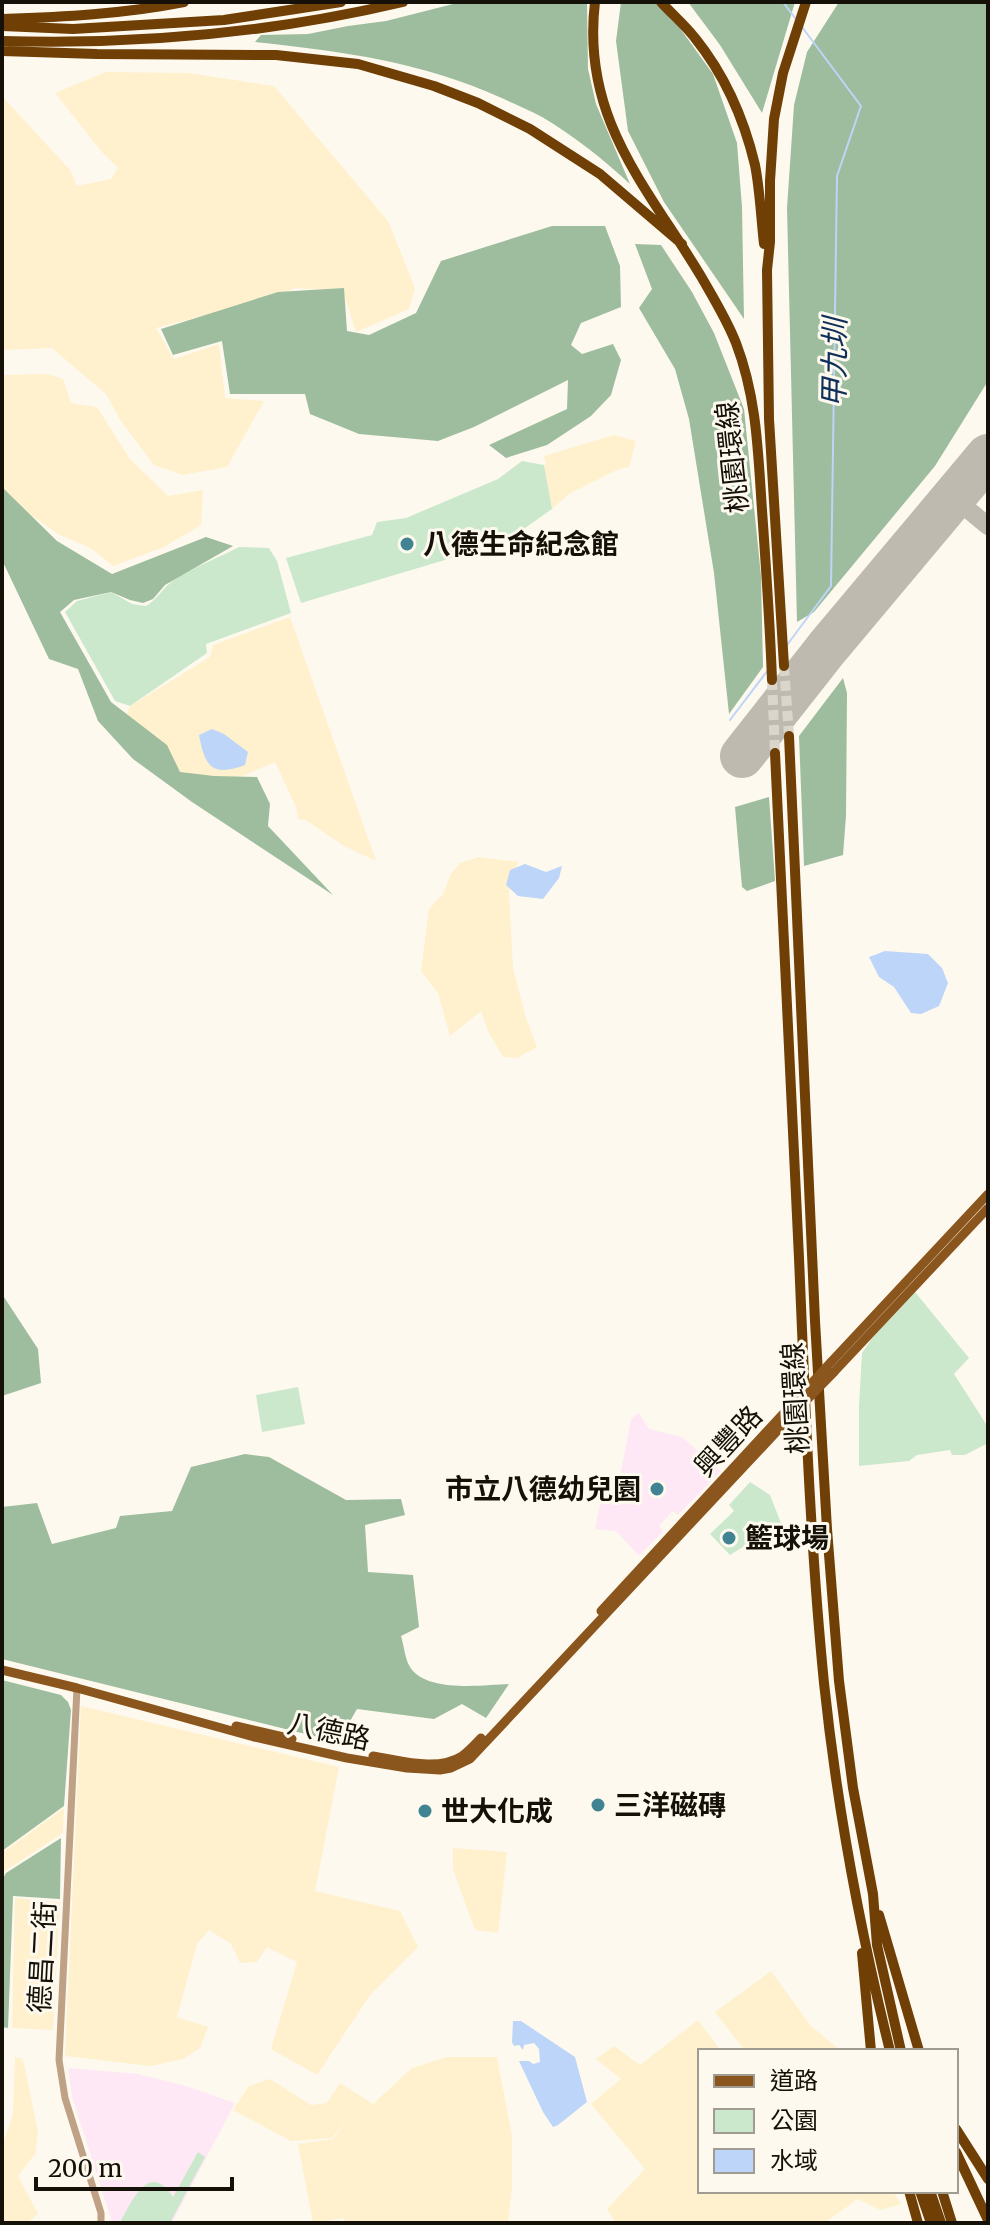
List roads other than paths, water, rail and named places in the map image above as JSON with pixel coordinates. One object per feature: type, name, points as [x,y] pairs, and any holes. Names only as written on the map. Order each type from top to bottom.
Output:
[{"type":"highway","points":[[2,19],[93,16],[184,2]]},
{"type":"highway","points":[[2,26],[73,29],[224,20],[341,2]]},
{"type":"highway","points":[[2,41],[73,43],[227,33],[354,14],[403,2]]},
{"type":"highway","name":"桃園環線","points":[[595,2],[594,45],[599,87],[611,127],[630,166],[717,302],[736,342],[752,396],[772,670]]},
{"type":"highway","points":[[661,2],[694,37],[732,96],[755,166],[767,270]]},
{"type":"highway","points":[[767,270],[774,119],[783,73],[806,2]]},
{"type":"highway","points":[[2,51],[276,55],[358,64],[434,86],[478,103],[530,129],[600,174],[682,244]]},
{"type":"highway","name":"桃園環線","points":[[767,270],[769,419],[784,666]]},
{"type":"highway","name":"桃園環線","points":[[789,736],[815,1321],[839,1681],[853,1788],[873,1894],[877,1945],[901,2049]]},
{"type":"highway","name":"桃園環線","points":[[775,753],[813,1529],[824,1683],[837,1788],[859,1919],[890,2049]]},
{"type":"highway","points":[[873,1894],[919,2049]]},
{"type":"highway","points":[[859,1919],[871,2049]]},
{"type":"highway","points":[[867,2004],[878,2049]]},
{"type":"highway","points":[[958,2132],[988,2179]]},
{"type":"highway","points":[[958,2157],[988,2220]]},
{"type":"highway","points":[[910,2193],[918,2223]]},
{"type":"highway","points":[[921,2193],[931,2223]]},
{"type":"highway","points":[[931,2193],[941,2223]]},
{"type":"highway","points":[[943,2193],[952,2223]]},
{"type":"main road","name":"興豐路","points":[[832,1367],[988,1194]]},
{"type":"main road","name":"興豐路","points":[[538,1682],[832,1367],[988,1208]]},
{"type":"main road","name":"八德路","points":[[2,1670],[347,1758],[440,1770],[470,1759],[538,1682]]},
{"type":"street","name":"德昌二街","points":[[77,1688],[59,2060],[65,2098],[101,2213],[101,2223]]},
{"type":"water","points":[[212,729],[248,752],[245,765],[225,770],[207,762],[199,735]]},
{"type":"water","points":[[525,864],[546,872],[562,866],[559,878],[543,899],[518,896],[506,885],[510,870]]},
{"type":"water","points":[[885,951],[928,954],[942,968],[948,983],[939,1006],[921,1014],[911,1013],[894,987],[879,977],[869,957]]},
{"type":"water","points":[[513,2021],[521,2021],[575,2057],[587,2102],[558,2125],[553,2127],[543,2112],[519,2061],[540,2062],[539,2049],[534,2043],[524,2045],[523,2050],[519,2045],[514,2046]]},
{"type":"waterway","name":"甲九圳","points":[[783,2],[795,18]]},
{"type":"waterway","name":"甲九圳","points":[[787,645],[831,586],[837,176],[861,106],[802,27]]},
{"type":"waterway","name":"甲九圳","points":[[730,720],[768,670]]},
{"type":"tunnel","points":[[784,666],[789,736]]},
{"type":"tunnel","points":[[772,680],[775,753]]},
{"type":"place","name":"八德生命紀念館","points":[[407,544]]},
{"type":"place","name":"市立八德幼兒園","points":[[657,1489]]},
{"type":"place","name":"籃球場","points":[[729,1538]]},
{"type":"place","name":"三洋磁磚","points":[[598,1805]]},
{"type":"place","name":"世大化成","points":[[425,1811]]}]
